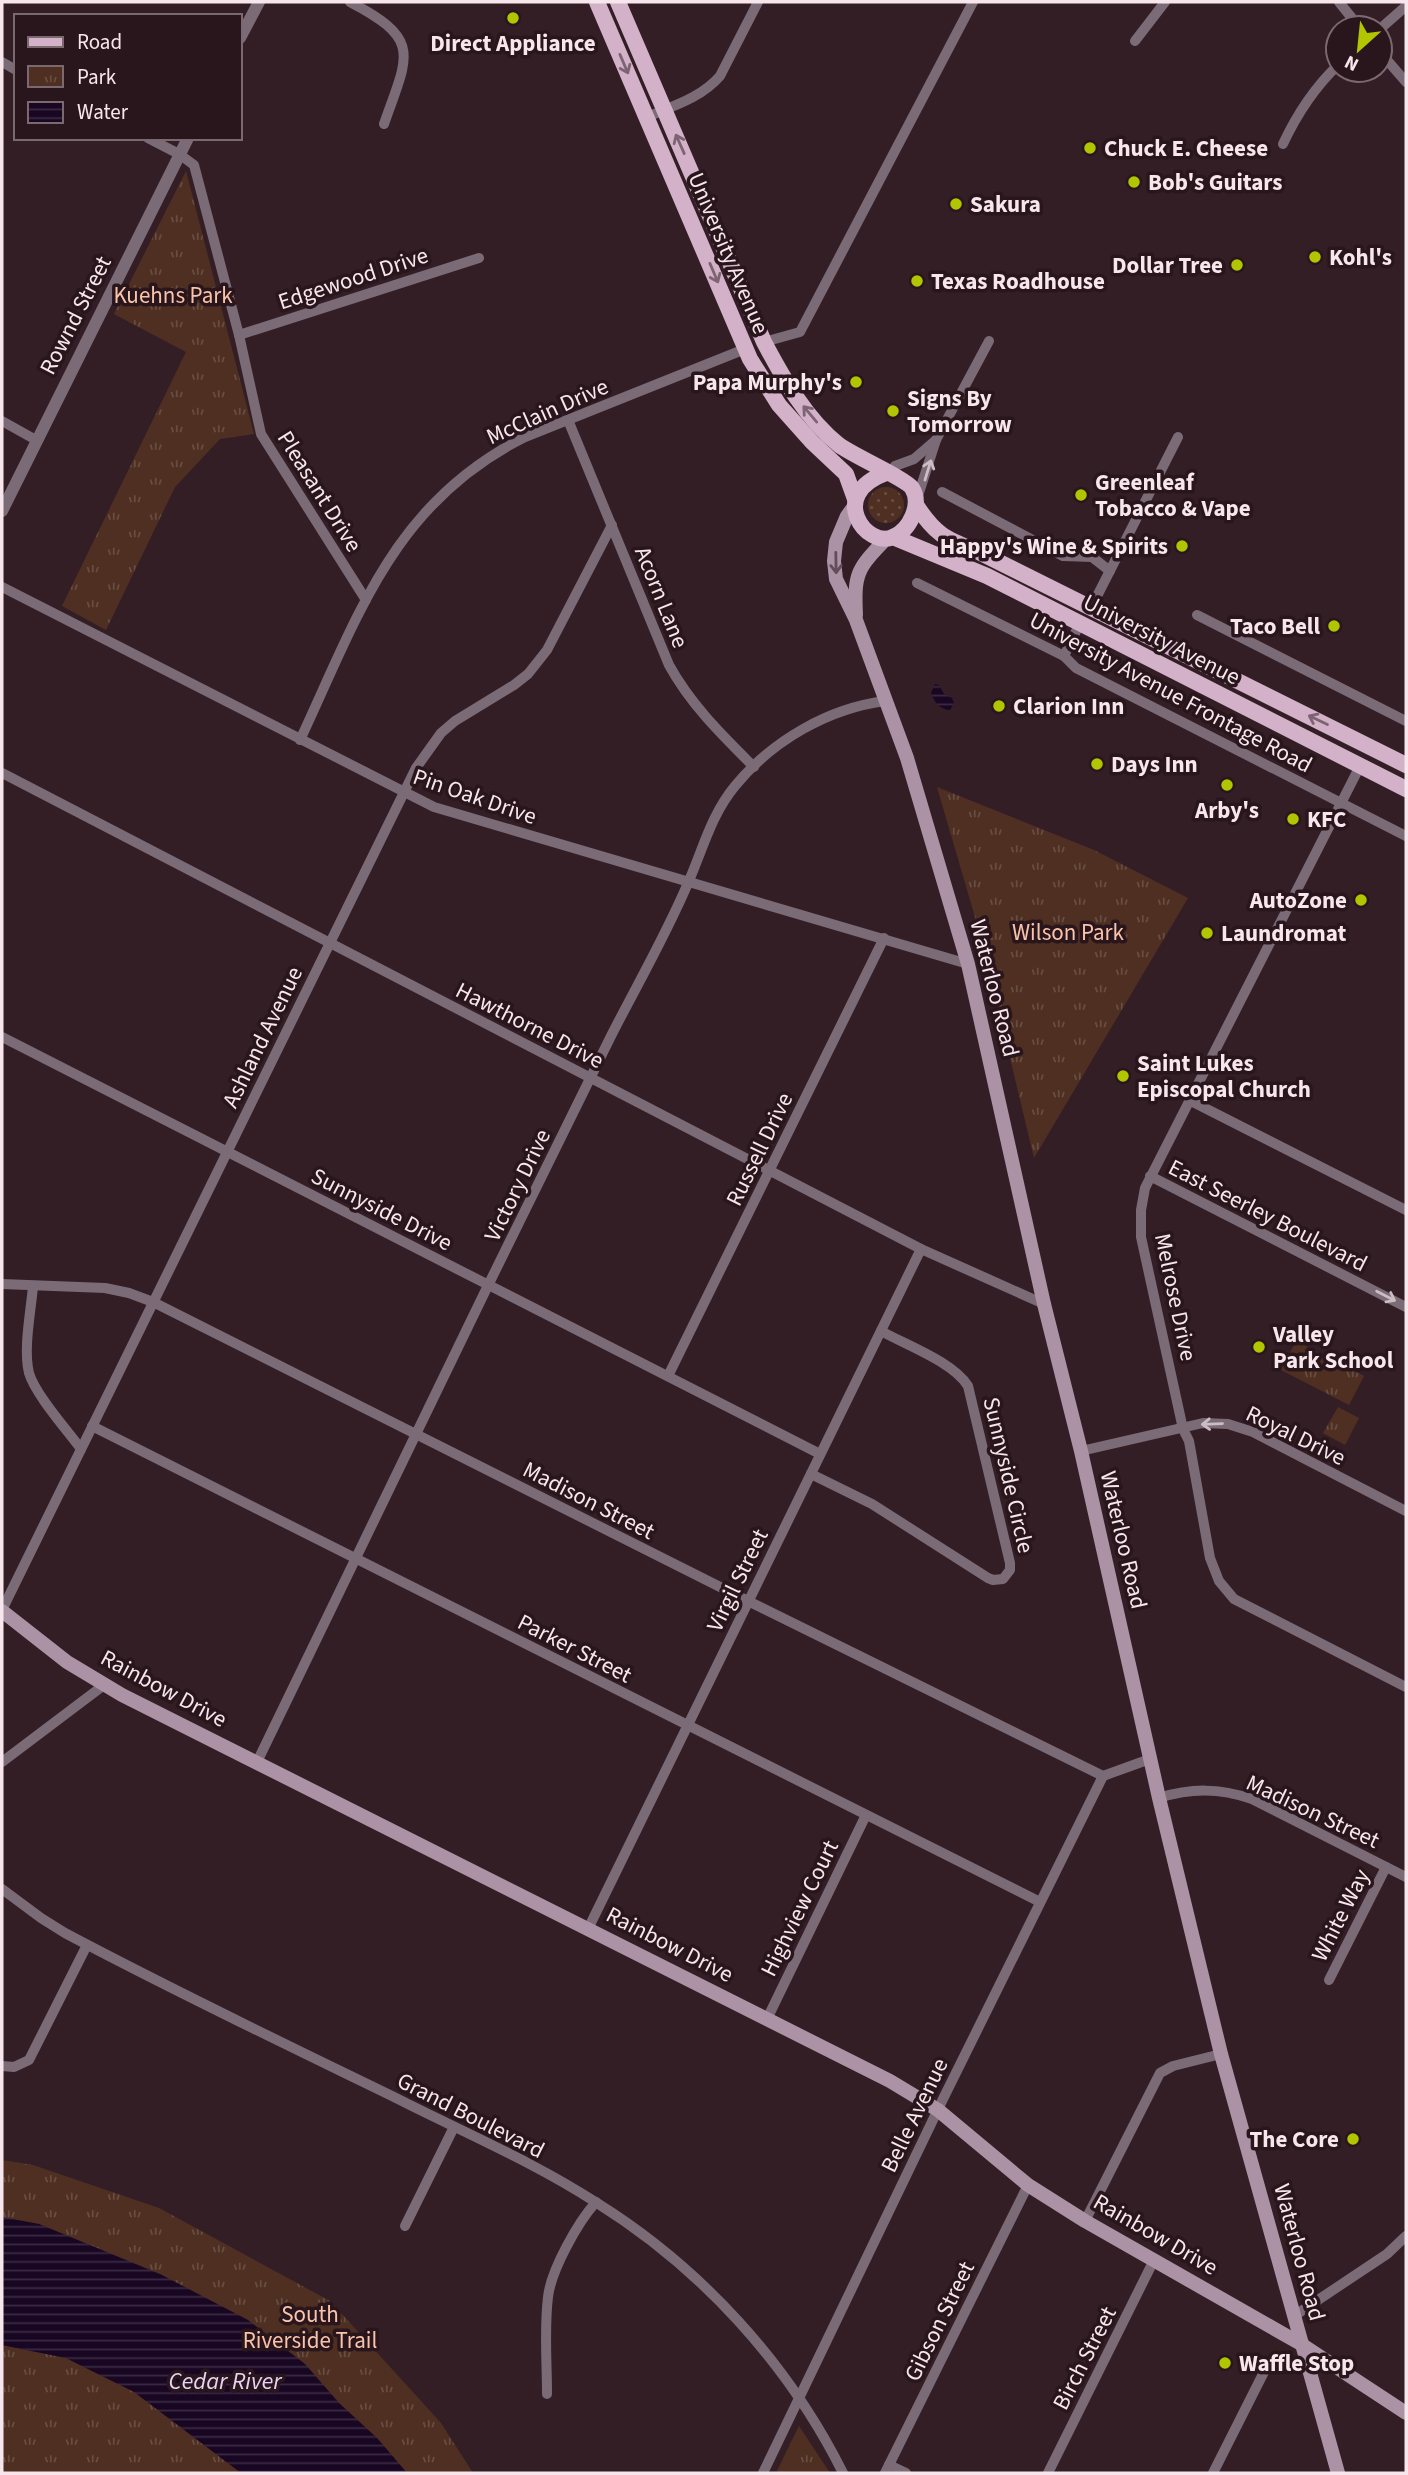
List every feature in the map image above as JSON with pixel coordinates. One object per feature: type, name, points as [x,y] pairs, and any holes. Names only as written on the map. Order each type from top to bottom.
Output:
[{"type":"main road","name":"University Avenue","points":[[597,2],[745,349],[779,405],[812,442],[846,474],[855,502]]},
{"type":"main road","name":"University Avenue","points":[[618,2],[764,342],[780,373],[809,414],[838,444],[888,473]]},
{"type":"main road","points":[[888,473],[911,486],[916,502],[908,524],[889,538],[868,532],[861,526],[856,516],[855,502],[862,486],[870,479],[888,473]]},
{"type":"main road","name":"Waterloo Road","points":[[855,502],[836,542],[836,579],[856,620],[907,758],[968,964],[1044,1304],[1081,1451],[1159,1798],[1221,2054],[1338,2473]]},
{"type":"main road","name":"University Avenue","points":[[916,502],[931,528],[948,539],[1406,765]]},
{"type":"main road","name":"University Avenue","points":[[889,538],[1008,586],[1406,789]]},
{"type":"main road","name":"Waterloo Road","points":[[856,620],[855,587],[858,572],[889,538]]},
{"type":"main road","points":[[1008,586],[1041,591],[1077,610],[1091,608]]},
{"type":"main road","points":[[1360,766],[1377,762],[1406,776]]},
{"type":"main road","name":"Rainbow Drive","points":[[2,1611],[67,1662],[104,1685],[890,2081],[938,2110],[1028,2185],[1084,2221],[1301,2344],[1406,2413]]},
{"type":"street","points":[[242,34],[259,2]]},
{"type":"street","points":[[350,2],[380,18],[401,40],[403,68],[384,124]]},
{"type":"street","points":[[647,117],[698,95],[711,86],[720,76],[758,2]]},
{"type":"street","points":[[764,342],[800,332],[973,2]]},
{"type":"street","points":[[1135,41],[1165,2]]},
{"type":"street","points":[[1394,68],[1406,82]]},
{"type":"street","points":[[1283,144],[1295,119],[1324,81]]},
{"type":"street","name":"Pleasant Drive","points":[[152,140],[194,165],[239,335],[261,434],[366,600]]},
{"type":"street","name":"Rownd Street","points":[[2,511],[187,140]]},
{"type":"street","name":"Edgewood Drive","points":[[239,335],[480,258]]},
{"type":"street","points":[[916,502],[936,440],[989,341]]},
{"type":"street","name":"McClain Drive","points":[[300,740],[366,600],[395,549],[430,506],[458,479],[500,450],[745,349]]},
{"type":"street","name":"Acorn Lane","points":[[568,420],[659,642],[679,683],[710,722],[754,767]]},
{"type":"street","points":[[2,421],[36,440]]},
{"type":"street","points":[[1091,608],[1178,438]]},
{"type":"street","points":[[888,473],[914,459],[936,440]]},
{"type":"street","points":[[942,492],[1063,556],[1092,556],[1110,571]]},
{"type":"street","name":"Ashland Avenue","points":[[2,1611],[416,768],[441,733],[474,707],[514,685],[540,660],[612,524]]},
{"type":"street","name":"University Avenue Frontage Road","points":[[918,583],[1064,656],[1076,668],[1406,836]]},
{"type":"street","name":"Pin Oak Drive","points":[[2,587],[434,807],[968,964]]},
{"type":"street","points":[[1198,615],[1406,721]]},
{"type":"street","points":[[1064,656],[1080,623]]},
{"type":"street","name":"Victory Drive","points":[[257,1762],[688,883],[715,816],[737,784],[783,741],[824,718],[886,701]]},
{"type":"street","name":"Melrose Drive","points":[[1360,766],[1144,1188],[1141,1237],[1183,1429],[1189,1441],[1210,1558],[1219,1581],[1234,1599],[1406,1687]]},
{"type":"street","name":"Hawthorne Drive","points":[[2,773],[921,1249],[1044,1304]]},
{"type":"street","name":"Russell Drive","points":[[668,1376],[884,938]]},
{"type":"street","name":"Sunnyside Drive","points":[[2,1038],[820,1454]]},
{"type":"street","points":[[1189,1100],[1406,1210]]},
{"type":"street","name":"East Seerley Boulevard","points":[[1150,1177],[1406,1307]]},
{"type":"street","name":"Virgil Street","points":[[588,1929],[921,1249]]},
{"type":"street","name":"Madison Street","points":[[2,1284],[117,1289],[153,1302],[1103,1776]]},
{"type":"street","points":[[33,1286],[27,1358],[30,1374],[36,1387],[81,1449]]},
{"type":"street","name":"Sunnyside Circle","points":[[811,1474],[872,1504],[988,1578],[999,1580],[1010,1570],[968,1386],[964,1379],[951,1369],[881,1331]]},
{"type":"street","name":"Royal Drive","points":[[1081,1451],[1203,1423],[1228,1424],[1241,1427],[1406,1511]]},
{"type":"street","name":"Parker Street","points":[[92,1426],[1040,1902]]},
{"type":"street","points":[[2,1762],[104,1685]]},
{"type":"street","points":[[1103,1776],[1150,1759]]},
{"type":"street","name":"Belle Avenue","points":[[764,2473],[938,2110],[1103,1776]]},
{"type":"street","name":"Madison Street","points":[[1159,1798],[1194,1790],[1237,1794],[1406,1877]]},
{"type":"street","name":"Highview Court","points":[[766,2019],[866,1815]]},
{"type":"street","name":"White Way","points":[[1329,1980],[1386,1867]]},
{"type":"street","name":"Grand Boulevard","points":[[2,1889],[41,1919],[87,1945],[554,2177],[643,2233],[694,2275],[745,2330],[799,2399],[843,2473]]},
{"type":"street","points":[[2,2066],[14,2067],[29,2060],[87,1945]]},
{"type":"street","points":[[1084,2221],[1160,2073],[1173,2066],[1221,2054]]},
{"type":"street","points":[[405,2226],[454,2127]]},
{"type":"street","name":"Gibson Street","points":[[887,2469],[1028,2185]]},
{"type":"street","points":[[547,2394],[548,2295],[576,2229],[596,2202]]},
{"type":"street","points":[[1294,2316],[1387,2254],[1406,2236]]},
{"type":"street","name":"Birch Street","points":[[1048,2473],[1154,2260]]},
{"type":"street","points":[[1213,2473],[1268,2364]]},
{"type":"street","points":[[887,2469],[906,2473]]},
{"type":"green space","name":"Kuehns Park","points":[[186,171],[254,434],[220,439],[175,487],[106,630],[62,606],[186,352],[114,314]]},
{"type":"green space","points":[[886,487],[899,492],[904,505],[899,518],[886,523],[873,518],[868,505],[873,492]]},
{"type":"green space","name":"Wilson Park","points":[[937,787],[1094,850],[1188,898],[1034,1158],[982,941]]},
{"type":"green space","points":[[1296,1341],[1364,1376],[1349,1405],[1281,1370]]},
{"type":"green space","points":[[1338,1407],[1359,1418],[1345,1445],[1323,1433]]},
{"type":"green space","name":"South Riverside Trail","points":[[2,2160],[33,2165],[159,2208],[330,2301],[441,2423],[473,2473],[407,2473],[377,2438],[340,2404],[162,2275],[39,2224],[2,2221]]},
{"type":"green space","points":[[2,2345],[66,2358],[135,2392],[241,2473],[2,2473]]},
{"type":"green space","points":[[799,2426],[830,2473],[776,2473]]},
{"type":"water","points":[[935,684],[952,698],[954,703],[950,710],[940,707],[934,700],[931,693]]},
{"type":"water","name":"Cedar River","points":[[2,2217],[39,2224],[162,2275],[248,2320],[305,2364],[407,2473],[241,2473],[134,2392],[66,2358],[2,2345]]},
{"type":"place","name":"Direct Appliance","points":[[513,18]]},
{"type":"place","name":"Chuck E. Cheese","points":[[1090,148]]},
{"type":"place","name":"Bob's Guitars","points":[[1134,182]]},
{"type":"place","name":"Sakura","points":[[956,204]]},
{"type":"place","name":"Kohl's","points":[[1315,257]]},
{"type":"place","name":"Dollar Tree","points":[[1237,265]]},
{"type":"place","name":"Texas Roadhouse","points":[[917,281]]},
{"type":"place","name":"Papa Murphy's","points":[[856,382]]},
{"type":"place","name":"Signs By Tomorrow","points":[[893,411]]},
{"type":"place","name":"Greenleaf Tobacco & Vape","points":[[1081,495]]},
{"type":"place","name":"Happy's Wine & Spirits","points":[[1182,546]]},
{"type":"place","name":"Taco Bell","points":[[1334,626]]},
{"type":"place","name":"Clarion Inn","points":[[999,706]]},
{"type":"place","name":"Days Inn","points":[[1097,764]]},
{"type":"place","name":"Arby's","points":[[1227,785]]},
{"type":"place","name":"KFC","points":[[1293,819]]},
{"type":"place","name":"AutoZone","points":[[1361,900]]},
{"type":"place","name":"Laundromat","points":[[1207,933]]},
{"type":"place","name":"Saint Lukes Episcopal Church","points":[[1123,1076]]},
{"type":"place","name":"Valley Park School","points":[[1259,1347]]},
{"type":"place","name":"The Core","points":[[1353,2139]]},
{"type":"place","name":"Waffle Stop","points":[[1225,2363]]}]
